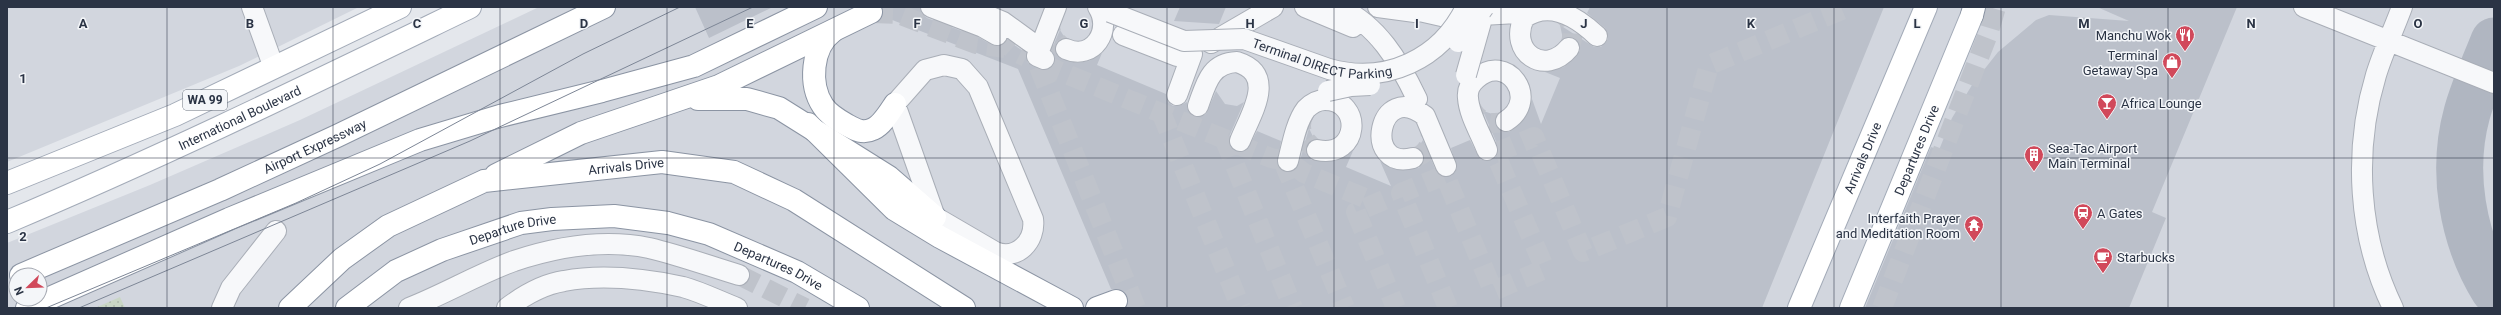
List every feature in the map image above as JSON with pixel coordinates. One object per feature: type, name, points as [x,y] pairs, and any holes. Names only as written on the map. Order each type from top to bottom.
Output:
[{"type":"main road","name":"International Boulevard","points":[[7,222],[88,188],[287,96],[470,7]]},
{"type":"main road","name":"Airport Expressway","points":[[40,267],[337,136],[604,7]]},
{"type":"main road","points":[[27,308],[229,219],[420,140],[500,116],[602,91],[694,66],[816,7]]},
{"type":"main road","name":"Arrivals Drive","points":[[1799,308],[1926,7]]},
{"type":"main road","name":"WA 99","points":[[7,183],[169,117],[274,68],[393,8]]},
{"type":"main road","name":"Departures Drive","points":[[1851,308],[1973,11]]},
{"type":"main road","points":[[484,181],[581,133],[683,100],[719,86],[869,14]]},
{"type":"main road","points":[[834,30],[820,46],[814,73],[816,90],[826,110],[836,119],[864,132],[877,126],[895,104]]},
{"type":"main road","points":[[274,68],[287,96]]},
{"type":"main road","points":[[683,100],[747,100],[763,102],[779,108],[808,124],[889,177],[935,217]]},
{"type":"main road","points":[[808,124],[894,209],[940,237],[1072,308]]},
{"type":"main road","name":"Arrivals Drive","points":[[290,308],[342,259],[388,226],[484,181],[662,162],[734,172],[794,200],[964,308]]},
{"type":"main road","name":"Departure Drive","points":[[347,308],[396,271],[442,250],[521,224],[552,219],[614,216],[696,230]]},
{"type":"main road","name":"Departures Drive","points":[[696,230],[797,272],[858,308]]},
{"type":"main road","points":[[7,269],[108,238]]},
{"type":"street","points":[[252,7],[274,68]]},
{"type":"street","points":[[931,7],[983,27],[997,35]]},
{"type":"street","points":[[967,7],[1003,22],[1032,43]]},
{"type":"street","points":[[1044,59],[1037,56],[1056,7]]},
{"type":"street","points":[[1123,34],[1177,56],[1192,54],[1274,7]]},
{"type":"street","points":[[1305,7],[1373,36],[1390,51]]},
{"type":"street","points":[[1338,7],[1361,19],[1373,30]]},
{"type":"street","points":[[1353,7],[1390,51],[1417,99]]},
{"type":"street","points":[[1378,7],[1409,9],[1446,17],[1517,13]]},
{"type":"street","name":"Terminal DIRECT Parking","points":[[1104,9],[1184,41],[1244,39],[1329,70],[1341,73],[1369,74],[1406,66],[1429,54],[1449,36],[1466,7]]},
{"type":"street","points":[[1466,75],[1485,7]]},
{"type":"street","points":[[1328,91],[1351,86],[1388,83],[1422,70],[1454,47],[1485,7]]},
{"type":"street","points":[[1569,48],[1557,59],[1549,61],[1532,57],[1524,48],[1519,35],[1524,18],[1540,8],[1549,7],[1582,22],[1597,36]]},
{"type":"street","points":[[2304,7],[2494,83]]},
{"type":"street","points":[[2393,308],[2378,273],[2370,244],[2362,178],[2364,136],[2369,102],[2376,74],[2402,7]]},
{"type":"street","points":[[1066,49],[1079,52],[1088,50],[1101,38],[1104,22],[1104,9]]},
{"type":"street","points":[[1177,95],[1192,54]]},
{"type":"street","points":[[1198,106],[1208,80],[1219,66],[1237,62],[1252,70],[1260,86],[1259,94],[1240,141]]},
{"type":"street","points":[[949,65],[966,73],[984,98],[1033,219],[1033,232],[1023,248],[1010,254],[998,254],[935,217],[895,104],[918,76],[930,68],[949,65]]},
{"type":"street","points":[[1488,150],[1468,99],[1470,86],[1486,72],[1491,70],[1504,72],[1518,86],[1520,100],[1519,108],[1506,121]]},
{"type":"street","points":[[1288,161],[1302,116],[1307,108],[1314,103],[1331,100],[1339,104],[1348,113],[1352,126],[1351,134],[1341,148],[1325,152],[1317,150]]},
{"type":"street","points":[[1413,158],[1400,159],[1392,156],[1382,143],[1381,126],[1386,118],[1400,108],[1414,109],[1425,116],[1430,123],[1446,166]]},
{"type":"street","points":[[222,308],[231,288],[276,231]]},
{"type":"street","points":[[409,308],[515,261],[558,249],[583,246],[611,245],[648,248],[739,275]]},
{"type":"street","points":[[506,308],[548,286],[564,281],[592,278],[652,282],[684,288],[737,308]]},
{"type":"shaded area","points":[[7,7],[359,7],[239,66],[7,162]]},
{"type":"shaded area","points":[[539,7],[2494,7],[2494,308],[7,308],[7,243],[150,185],[300,120]]},
{"type":"green space","points":[[120,297],[125,308],[95,308]]},
{"type":"building","points":[[695,7],[773,7],[709,38]]},
{"type":"building","points":[[882,7],[920,7],[922,14],[927,18],[978,37],[992,45],[1002,45],[1007,40],[1026,53],[1028,63],[1045,70],[1055,63],[1055,57],[1051,51],[1060,30],[1065,38],[1058,41],[1055,46],[1058,57],[1077,63],[1089,61],[1102,53],[1097,65],[1166,94],[1168,102],[1173,106],[1179,106],[1187,102],[1187,108],[1194,117],[1206,114],[1216,91],[1225,104],[1237,106],[1244,102],[1229,137],[1231,148],[1235,151],[1247,150],[1257,131],[1281,141],[1277,165],[1285,172],[1292,172],[1299,164],[1309,128],[1314,139],[1307,144],[1306,149],[1311,160],[1335,161],[1353,151],[1346,167],[1391,186],[1380,161],[1397,170],[1419,168],[1424,158],[1423,152],[1418,148],[1423,140],[1436,171],[1444,177],[1451,176],[1457,168],[1451,148],[1470,140],[1480,159],[1486,161],[1496,157],[1498,146],[1483,111],[1496,115],[1495,123],[1497,128],[1509,132],[1526,116],[1532,99],[1541,124],[1560,78],[1545,72],[1564,67],[1580,51],[1577,40],[1572,37],[1563,39],[1560,25],[1594,47],[1601,47],[1608,39],[1605,28],[1587,13],[1590,7],[1884,7],[1762,308],[1126,308],[1128,296],[1118,289],[1111,289],[1018,69],[882,16]]},
{"type":"building","points":[[1180,7],[1226,7],[1219,24],[1174,21]]},
{"type":"building","name":"Sea-Tac Airport Main Terminal","points":[[2097,7],[2237,7],[2152,212],[2166,218],[2129,308],[1865,308],[1931,147],[1939,150],[1952,118],[1972,85],[1998,52],[2036,20],[2049,15],[2129,21]]},
{"type":"taxiway","points":[[2494,41],[2476,85],[2467,113],[2462,135],[2460,158],[2462,204],[2467,226],[2474,249],[2494,290]]},
{"type":"tunnel","points":[[1448,308],[1401,193],[1445,175],[1493,291],[1545,269],[1495,153],[1534,137],[1583,252],[1667,217],[1709,65],[1849,7]]},
{"type":"tunnel","points":[[1882,308],[1988,34],[1996,7]]},
{"type":"tunnel","points":[[1556,11],[1566,17],[1572,26],[1572,36],[1569,48]]},
{"type":"tunnel","points":[[873,13],[898,14],[976,44],[1005,48]]},
{"type":"tunnel","points":[[1053,14],[1050,30],[1057,42],[1066,49]]},
{"type":"tunnel","points":[[997,35],[1016,52],[1026,57]]},
{"type":"tunnel","points":[[1136,308],[1037,62],[1271,158],[1288,161],[1304,173],[1377,203]]},
{"type":"tunnel","points":[[1469,103],[1475,114],[1483,121],[1493,123],[1506,121]]},
{"type":"tunnel","points":[[1161,112],[1241,308]]},
{"type":"tunnel","points":[[1305,112],[1301,123],[1302,134],[1308,143],[1317,150]]},
{"type":"tunnel","points":[[1413,158],[1424,153],[1430,144],[1431,133],[1428,122]]},
{"type":"tunnel","points":[[1224,138],[1293,308]]},
{"type":"tunnel","points":[[1288,161],[1286,168],[1345,308]]},
{"type":"tunnel","points":[[1384,200],[1356,212],[1396,308]]},
{"type":"tunnel","points":[[739,275],[805,308]]},
{"type":"tram line","points":[[46,308],[296,203],[380,164],[583,54],[680,7]]},
{"type":"tram line","points":[[79,308],[470,141],[753,7]]},
{"type":"place","name":"Manchu Wok","points":[[2185,52]]},
{"type":"place","name":"Terminal Getaway Spa","points":[[2172,79]]},
{"type":"place","name":"Africa Lounge","points":[[2107,120]]},
{"type":"place","name":"Sea-Tac Airport Main Terminal","points":[[2034,172]]},
{"type":"place","name":"A Gates","points":[[2083,230]]},
{"type":"place","name":"Interfaith Prayer and Meditation Room","points":[[1974,242]]},
{"type":"place","name":"Starbucks","points":[[2103,274]]}]
